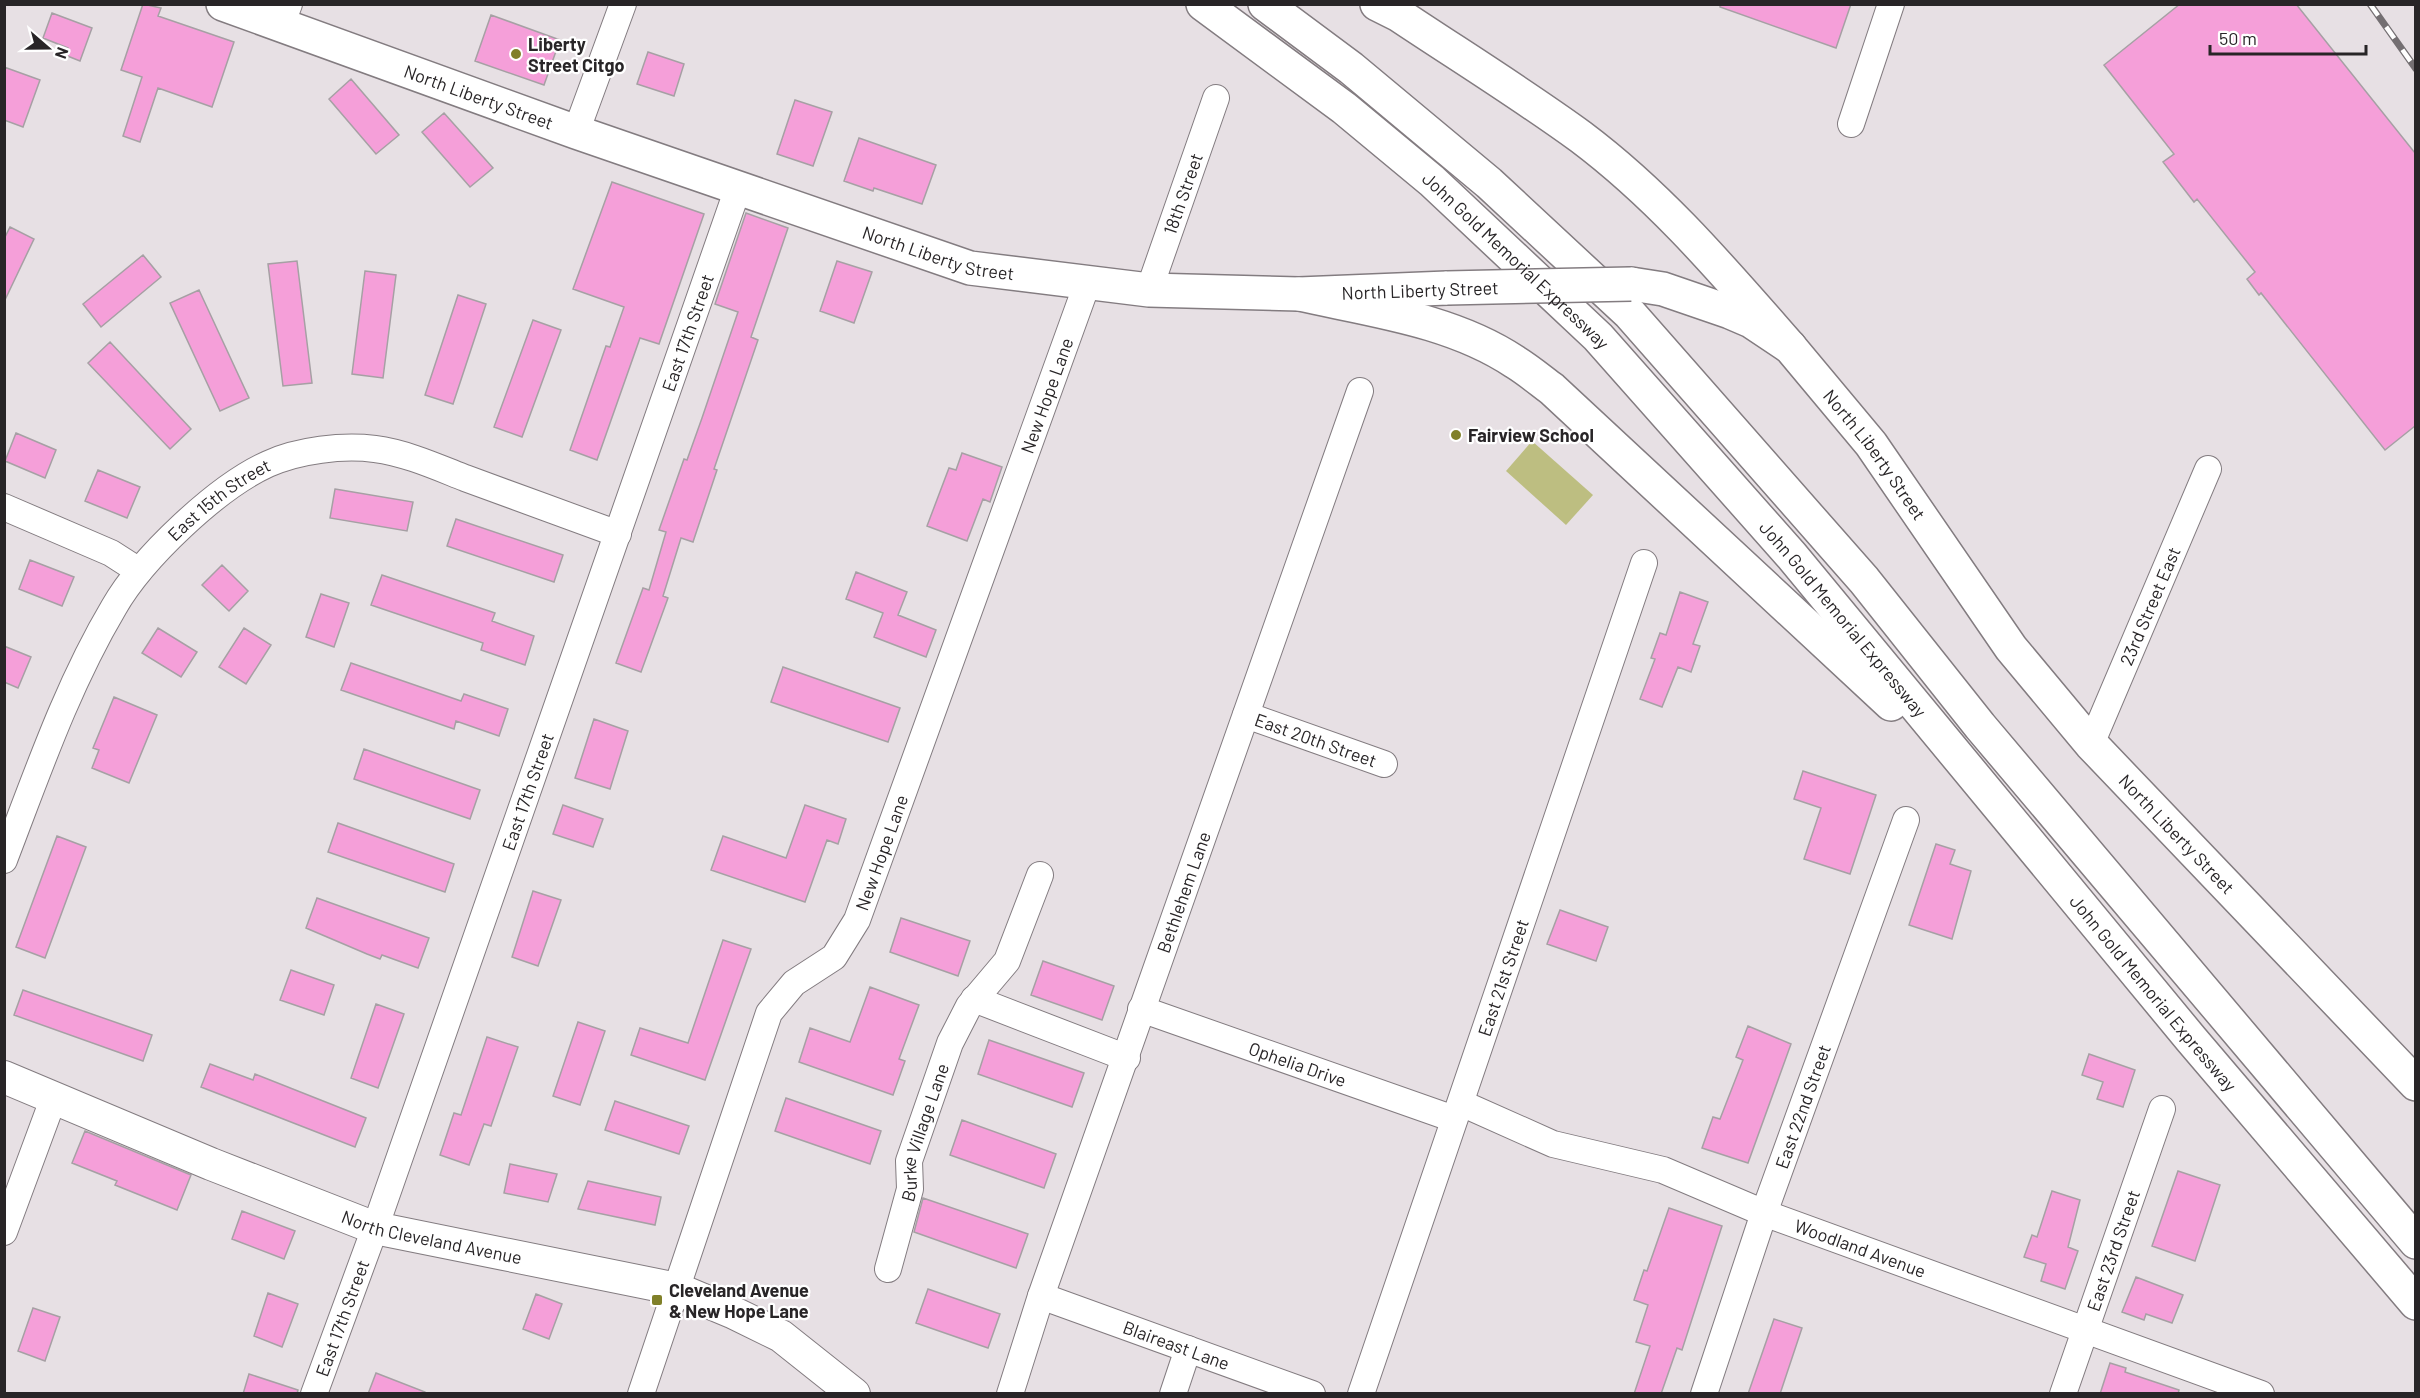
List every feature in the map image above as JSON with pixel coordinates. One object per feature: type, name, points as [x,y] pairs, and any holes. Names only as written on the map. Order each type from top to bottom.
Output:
[{"type":"main road","name":"North Liberty Street","points":[[223,4],[285,15],[576,132],[970,268],[1149,290],[1299,294],[1631,284],[1663,289],[1751,321],[1790,347],[1871,444],[2011,648],[2091,744],[2415,1081]]},
{"type":"main road","name":"John Gold Memorial Expressway","points":[[1203,4],[1344,108],[1414,166],[1598,337],[1792,556],[2191,1039],[2415,1303]]},
{"type":"main road","name":"John Gold Memorial Expressway","points":[[1266,4],[1351,68],[1488,183],[1630,314],[1864,580],[1980,726],[2415,1242]]},
{"type":"main road","points":[[1377,4],[1399,15],[1581,137],[1623,172],[1697,241],[1790,347]]},
{"type":"main road","points":[[1299,294],[1421,321],[1472,339],[1514,361],[1552,389],[1988,794]]},
{"type":"street","points":[[576,132],[623,4]]},
{"type":"street","points":[[1851,124],[1892,4]]},
{"type":"street","name":"18th Street","points":[[1149,290],[1216,98]]},
{"type":"street","name":"East 17th Street","points":[[314,1394],[375,1228],[738,188]]},
{"type":"street","name":"New Hope Lane","points":[[641,1394],[769,1013],[794,983],[834,957],[857,920],[1087,284]]},
{"type":"street","name":"Bethlehem Lane","points":[[1010,1394],[1041,1296],[1313,531],[1360,391]]},
{"type":"street","name":"East 15th Street","points":[[4,860],[52,735],[85,658],[115,604],[139,571],[193,518],[230,487],[269,463],[323,449],[375,449],[423,462],[618,534]]},
{"type":"street","name":"23rd Street East","points":[[2091,744],[2208,469]]},
{"type":"street","points":[[4,507],[111,553],[139,571]]},
{"type":"street","name":"East 21st Street","points":[[1361,1394],[1644,563]]},
{"type":"street","name":"East 20th Street","points":[[1246,715],[1384,764]]},
{"type":"street","name":"East 22nd Street","points":[[1704,1394],[1764,1213],[1906,820]]},
{"type":"street","name":"Burke Village Lane","points":[[888,1269],[910,1189],[909,1161],[950,1043],[974,999],[1007,961],[1040,875]]},
{"type":"street","points":[[974,999],[1127,1058]]},
{"type":"street","name":"Ophelia Drive","points":[[1141,1010],[1457,1111]]},
{"type":"street","name":"North Cleveland Avenue","points":[[4,1077],[211,1164],[375,1228],[677,1289],[732,1312],[780,1336],[854,1394]]},
{"type":"street","points":[[4,1232],[54,1097]]},
{"type":"street","name":"East 23rd Street","points":[[2063,1394],[2162,1109]]},
{"type":"street","name":"Woodland Avenue","points":[[1457,1111],[1553,1144],[1663,1170],[1764,1213],[2261,1394]]},
{"type":"street","name":"Blaireast Lane","points":[[1041,1296],[1312,1394]]},
{"type":"street","points":[[1173,1394],[1188,1349]]},
{"type":"green space","points":[[1532,441],[1593,495],[1566,525],[1506,471]]},
{"type":"building","points":[[143,4],[161,8],[158,16],[234,42],[212,107],[158,88],[140,142],[123,136],[142,77],[121,70]]},
{"type":"building","points":[[1720,4],[1851,4],[1836,48],[1720,7]]},
{"type":"building","points":[[2180,4],[2296,4],[2415,153],[2415,426],[2385,450],[2261,293],[2259,295],[2247,279],[2255,272],[2197,199],[2194,202],[2163,162],[2174,154],[2104,65]]},
{"type":"building","points":[[52,13],[92,28],[80,61],[65,55],[68,48],[43,38]]},
{"type":"building","name":"Liberty Street Citgo","points":[[491,15],[560,40],[544,85],[475,61]]},
{"type":"building","points":[[648,52],[684,64],[674,96],[637,84]]},
{"type":"building","points":[[4,67],[40,80],[23,127],[4,120]]},
{"type":"building","points":[[351,79],[399,135],[376,154],[329,99]]},
{"type":"building","points":[[795,100],[832,112],[813,166],[777,154]]},
{"type":"building","points":[[444,113],[493,168],[470,187],[422,132]]},
{"type":"building","points":[[859,138],[936,165],[922,204],[844,181]]},
{"type":"building","points":[[612,182],[704,214],[659,344],[640,338],[597,460],[570,450],[606,346],[610,347],[624,307],[573,289]]},
{"type":"building","points":[[746,213],[788,228],[751,337],[758,340],[714,469],[717,470],[693,542],[681,538],[663,596],[668,598],[641,672],[616,663],[643,588],[649,590],[666,532],[659,530],[684,459],[687,460],[738,312],[715,304]]},
{"type":"building","points":[[10,227],[34,239],[4,302],[4,239]]},
{"type":"building","points":[[143,255],[161,277],[101,327],[83,304]]},
{"type":"building","points":[[297,261],[312,383],[283,386],[268,264]]},
{"type":"building","points":[[837,261],[872,272],[854,323],[820,311]]},
{"type":"building","points":[[365,271],[396,275],[383,378],[352,374]]},
{"type":"building","points":[[199,290],[249,398],[220,411],[170,303]]},
{"type":"building","points":[[458,295],[486,304],[453,404],[425,395]]},
{"type":"building","points":[[533,320],[561,330],[522,437],[494,427]]},
{"type":"building","points":[[110,342],[191,429],[170,449],[88,363]]},
{"type":"building","points":[[16,433],[56,450],[45,478],[5,461]]},
{"type":"building","points":[[962,453],[1002,467],[990,502],[983,499],[967,541],[927,526],[949,468],[956,470]]},
{"type":"building","points":[[98,470],[140,487],[127,518],[85,501]]},
{"type":"building","points":[[335,489],[413,502],[407,531],[330,518]]},
{"type":"building","points":[[456,519],[563,555],[554,582],[447,546]]},
{"type":"building","points":[[30,560],[74,577],[62,606],[19,589]]},
{"type":"building","points":[[222,565],[248,591],[229,611],[202,585]]},
{"type":"building","points":[[856,572],[907,592],[898,615],[936,630],[926,657],[874,637],[883,613],[846,599]]},
{"type":"building","points":[[382,575],[495,613],[492,621],[534,636],[525,665],[481,650],[483,643],[371,605]]},
{"type":"building","points":[[1680,592],[1708,602],[1693,644],[1700,646],[1691,672],[1678,667],[1662,707],[1640,699],[1655,659],[1651,658],[1660,633],[1666,635]]},
{"type":"building","points":[[321,594],[349,603],[334,647],[306,637]]},
{"type":"building","points":[[158,628],[197,652],[181,677],[142,653]]},
{"type":"building","points":[[244,628],[271,645],[246,684],[219,667]]},
{"type":"building","points":[[4,646],[31,657],[18,688],[4,682]]},
{"type":"building","points":[[351,663],[461,701],[464,694],[508,709],[499,736],[456,721],[454,729],[341,690]]},
{"type":"building","points":[[783,667],[900,708],[888,742],[771,702]]},
{"type":"building","points":[[114,697],[157,715],[129,783],[92,768],[99,750],[93,748]]},
{"type":"building","points":[[594,719],[628,731],[610,789],[575,778]]},
{"type":"building","points":[[364,749],[480,790],[470,819],[354,779]]},
{"type":"building","points":[[1803,771],[1876,795],[1850,874],[1804,859],[1821,808],[1794,799]]},
{"type":"building","points":[[563,805],[603,819],[593,847],[553,834]]},
{"type":"building","points":[[805,805],[846,819],[838,844],[827,840],[805,902],[711,870],[723,836],[786,858]]},
{"type":"building","points":[[338,823],[454,864],[445,892],[328,852]]},
{"type":"building","points":[[57,836],[86,847],[45,958],[16,947]]},
{"type":"building","points":[[1936,844],[1955,850],[1950,864],[1971,871],[1952,939],[1909,925]]},
{"type":"building","points":[[533,891],[561,900],[538,966],[512,957]]},
{"type":"building","points":[[317,898],[429,938],[418,968],[382,955],[380,959],[306,928]]},
{"type":"building","points":[[1560,910],[1608,927],[1596,961],[1547,944]]},
{"type":"building","points":[[901,918],[970,941],[958,976],[890,952]]},
{"type":"building","points":[[723,940],[751,949],[705,1080],[631,1055],[640,1028],[688,1043]]},
{"type":"building","points":[[1043,961],[1114,986],[1102,1020],[1031,995]]},
{"type":"building","points":[[291,970],[334,985],[324,1015],[280,1000]]},
{"type":"building","points":[[870,987],[919,1005],[899,1059],[905,1061],[893,1095],[799,1062],[810,1028],[850,1042]]},
{"type":"building","points":[[23,990],[152,1035],[143,1061],[14,1015]]},
{"type":"building","points":[[376,1004],[404,1014],[378,1088],[351,1078]]},
{"type":"building","points":[[578,1022],[605,1031],[580,1105],[553,1096]]},
{"type":"building","points":[[1748,1026],[1791,1044],[1748,1163],[1702,1148],[1713,1117],[1720,1119],[1743,1060],[1736,1057]]},
{"type":"building","points":[[487,1037],[518,1047],[491,1126],[484,1124],[469,1165],[440,1155],[454,1113],[461,1115]]},
{"type":"building","points":[[989,1040],[1084,1073],[1072,1107],[978,1074]]},
{"type":"building","points":[[2089,1054],[2135,1070],[2123,1107],[2097,1099],[2103,1082],[2082,1075]]},
{"type":"building","points":[[210,1064],[253,1080],[255,1074],[366,1118],[355,1147],[201,1087]]},
{"type":"building","points":[[786,1098],[881,1131],[870,1164],[775,1131]]},
{"type":"building","points":[[615,1101],[689,1126],[679,1154],[605,1130]]},
{"type":"building","points":[[962,1120],[1056,1154],[1044,1188],[950,1155]]},
{"type":"building","points":[[85,1131],[191,1175],[177,1210],[115,1185],[117,1181],[72,1163]]},
{"type":"building","points":[[510,1164],[557,1174],[548,1202],[504,1193]]},
{"type":"building","points":[[2178,1171],[2220,1185],[2195,1261],[2152,1246]]},
{"type":"building","points":[[588,1181],[661,1197],[655,1225],[578,1209]]},
{"type":"building","points":[[2052,1191],[2080,1200],[2068,1247],[2078,1251],[2065,1289],[2041,1281],[2046,1264],[2024,1257],[2032,1235],[2037,1237]]},
{"type":"building","points":[[923,1198],[1028,1234],[1016,1268],[914,1232]]},
{"type":"building","points":[[1669,1208],[1722,1226],[1682,1350],[1677,1348],[1661,1394],[1634,1394],[1650,1346],[1636,1342],[1648,1305],[1634,1300],[1644,1270],[1647,1271]]},
{"type":"building","points":[[242,1211],[295,1231],[284,1259],[232,1239]]},
{"type":"building","points":[[2136,1277],[2183,1295],[2172,1323],[2146,1314],[2144,1320],[2122,1312]]},
{"type":"building","points":[[928,1289],[1000,1314],[988,1348],[916,1323]]},
{"type":"building","points":[[268,1293],[298,1304],[282,1347],[254,1336]]},
{"type":"building","points":[[536,1294],[562,1304],[549,1339],[523,1329]]},
{"type":"building","points":[[33,1308],[60,1317],[45,1361],[18,1351]]},
{"type":"building","points":[[1774,1319],[1802,1328],[1780,1394],[1748,1394]]},
{"type":"building","points":[[2110,1363],[2126,1368],[2125,1372],[2179,1390],[2178,1394],[2100,1394]]},
{"type":"building","points":[[376,1373],[425,1392],[425,1394],[368,1394]]},
{"type":"building","points":[[249,1374],[298,1390],[297,1394],[243,1394]]},
{"type":"railway","points":[[2370,4],[2416,69]]},
{"type":"place","name":"Liberty Street Citgo","points":[[516,54]]},
{"type":"place","name":"Fairview School","points":[[1456,435]]},
{"type":"place","name":"Cleveland Avenue & New Hope Lane","points":[[657,1300]]}]
